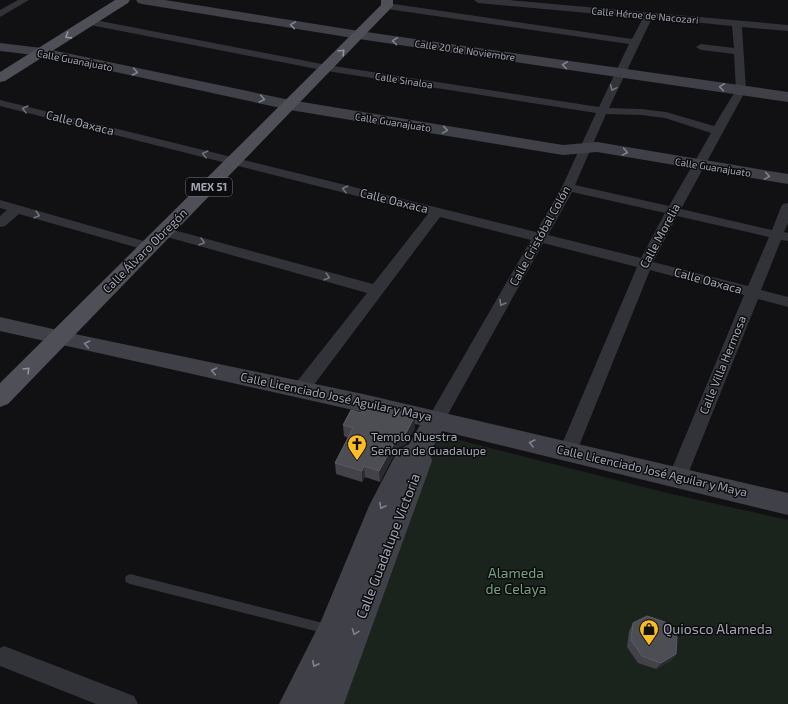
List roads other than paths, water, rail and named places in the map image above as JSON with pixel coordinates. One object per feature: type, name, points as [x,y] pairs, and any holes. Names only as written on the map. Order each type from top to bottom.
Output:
[{"type":"main road","points":[[0,78],[124,0]]},
{"type":"main road","name":"Calle Álvaro Obregón","points":[[0,398],[359,36],[387,4]]},
{"type":"street","points":[[0,14],[24,0]]},
{"type":"street","name":"Calle 20 de Noviembre","points":[[142,0],[359,36],[788,97]]},
{"type":"street","points":[[387,4],[410,0]]},
{"type":"street","name":"Calle Héroe de Nacozari","points":[[478,0],[788,28]]},
{"type":"street","points":[[387,4],[636,42]]},
{"type":"street","name":"Calle Cristóbal Colón","points":[[418,451],[568,188],[620,72],[649,15]]},
{"type":"street","name":"Calle Sinaloa","points":[[90,22],[327,68],[603,111],[641,112],[666,115],[717,131]]},
{"type":"street","points":[[737,23],[741,90]]},
{"type":"street","name":"Calle Guanajuato","points":[[0,47],[42,52],[290,105],[563,150],[573,151],[586,147],[596,147],[788,179]]},
{"type":"street","points":[[701,47],[739,52]]},
{"type":"street","name":"Calle Morelia","points":[[568,452],[645,264],[673,210],[741,90]]},
{"type":"street","name":"Calle Oaxaca","points":[[0,103],[645,264],[788,302]]},
{"type":"street","points":[[568,188],[673,210],[783,236]]},
{"type":"street","points":[[0,204],[149,247]]},
{"type":"street","name":"Calle Villa Hermosa","points":[[677,478],[753,292],[783,236],[788,207]]},
{"type":"street","points":[[0,223],[17,209]]},
{"type":"street","points":[[301,388],[437,212]]},
{"type":"street","points":[[165,232],[376,290]]},
{"type":"street","name":"Calle Licenciado José Aguilar y Maya","points":[[0,324],[59,338],[301,388],[788,504]]},
{"type":"street","name":"Calle Guadalupe Victoria","points":[[295,704],[332,630],[378,514],[407,457],[418,451],[420,461],[328,704]]},
{"type":"street","points":[[4,657],[126,704]]},
{"type":"lane","points":[[130,579],[332,630]]},
{"type":"place","name":"Templo Nuestra Señora de Guadalupe","points":[[357,461]]},
{"type":"place","name":"Quiosco Alameda","points":[[649,646]]},
{"type":"park label","name":"Alameda de Celaya","points":[[516,582]]}]
